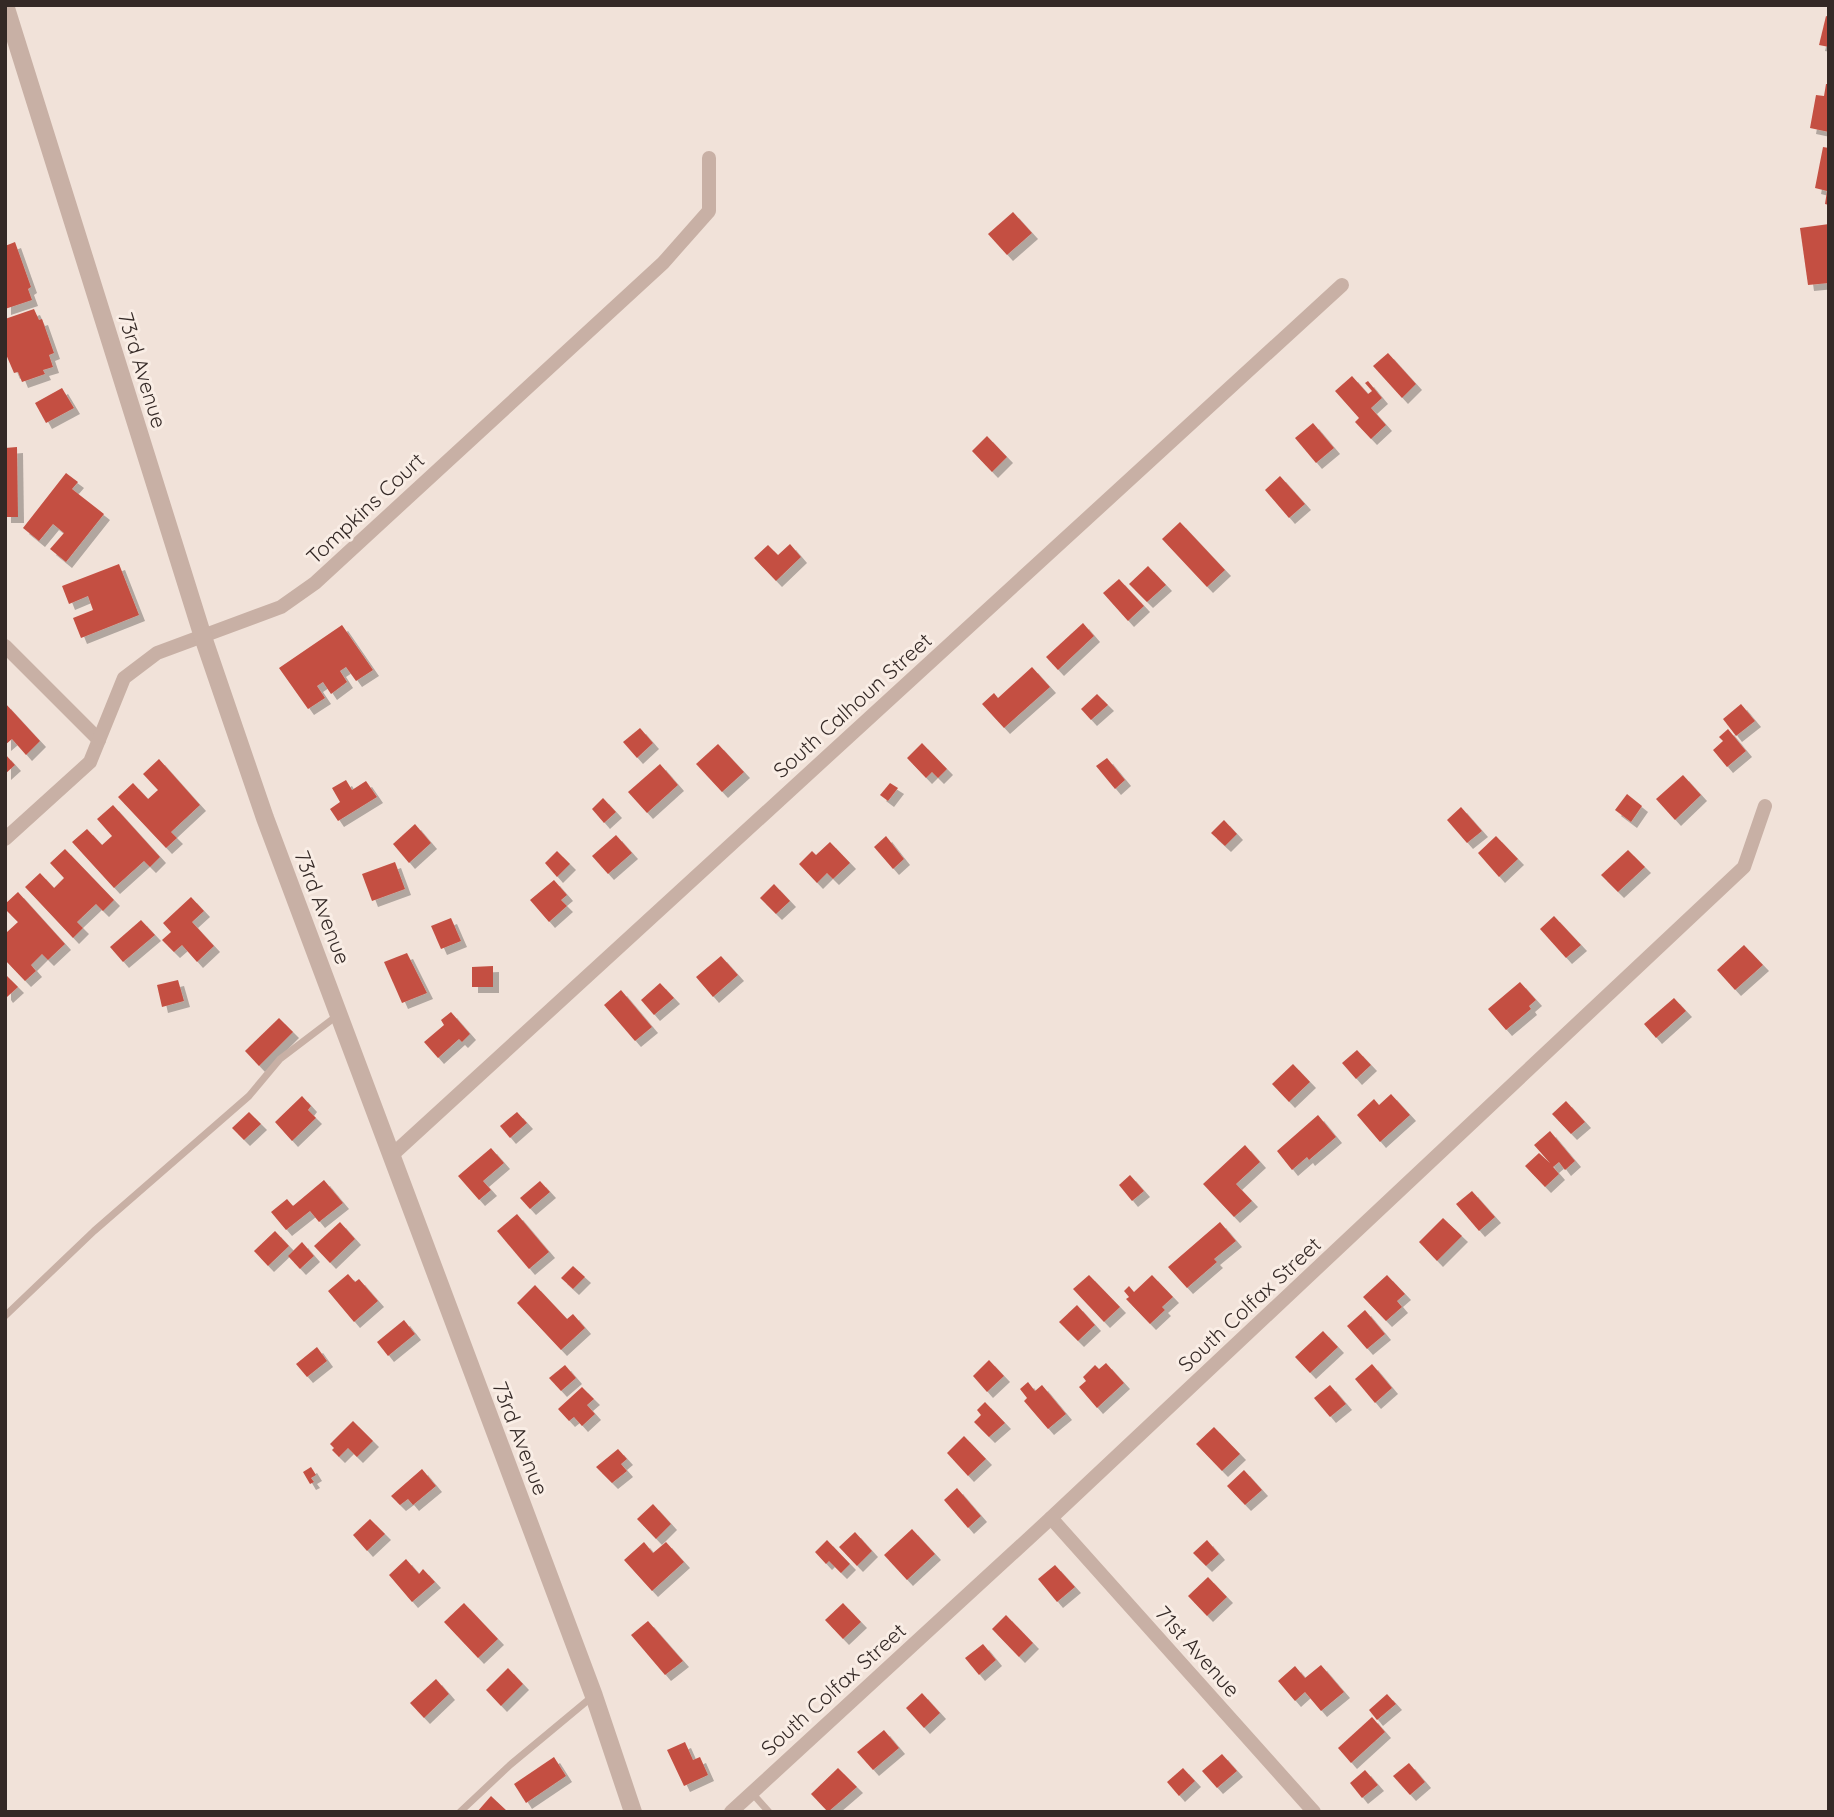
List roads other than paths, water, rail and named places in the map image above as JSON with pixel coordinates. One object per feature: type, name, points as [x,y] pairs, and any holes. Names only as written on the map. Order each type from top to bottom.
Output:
[{"type":"street","name":"73rd Avenue","points":[[5,5],[203,638],[265,818],[594,1696],[633,1812]]},
{"type":"street","name":"Tompkins Court","points":[[5,839],[90,762],[124,678],[157,653],[281,607],[315,583],[663,263],[709,211],[709,158]]},
{"type":"street","name":"South Calhoun Street","points":[[391,1156],[1342,285]]},
{"type":"street","points":[[5,646],[99,740]]},
{"type":"street","name":"South Colfax Street","points":[[731,1812],[1051,1518],[1744,867],[1765,806]]},
{"type":"street","name":"71st Avenue","points":[[1051,1518],[1314,1812]]},
{"type":"lane","points":[[5,1316],[122,1205],[249,1096],[280,1059],[339,1015]]},
{"type":"lane","points":[[460,1812],[510,1765],[594,1696]]},
{"type":"lane","points":[[751,1793],[769,1812]]}]
